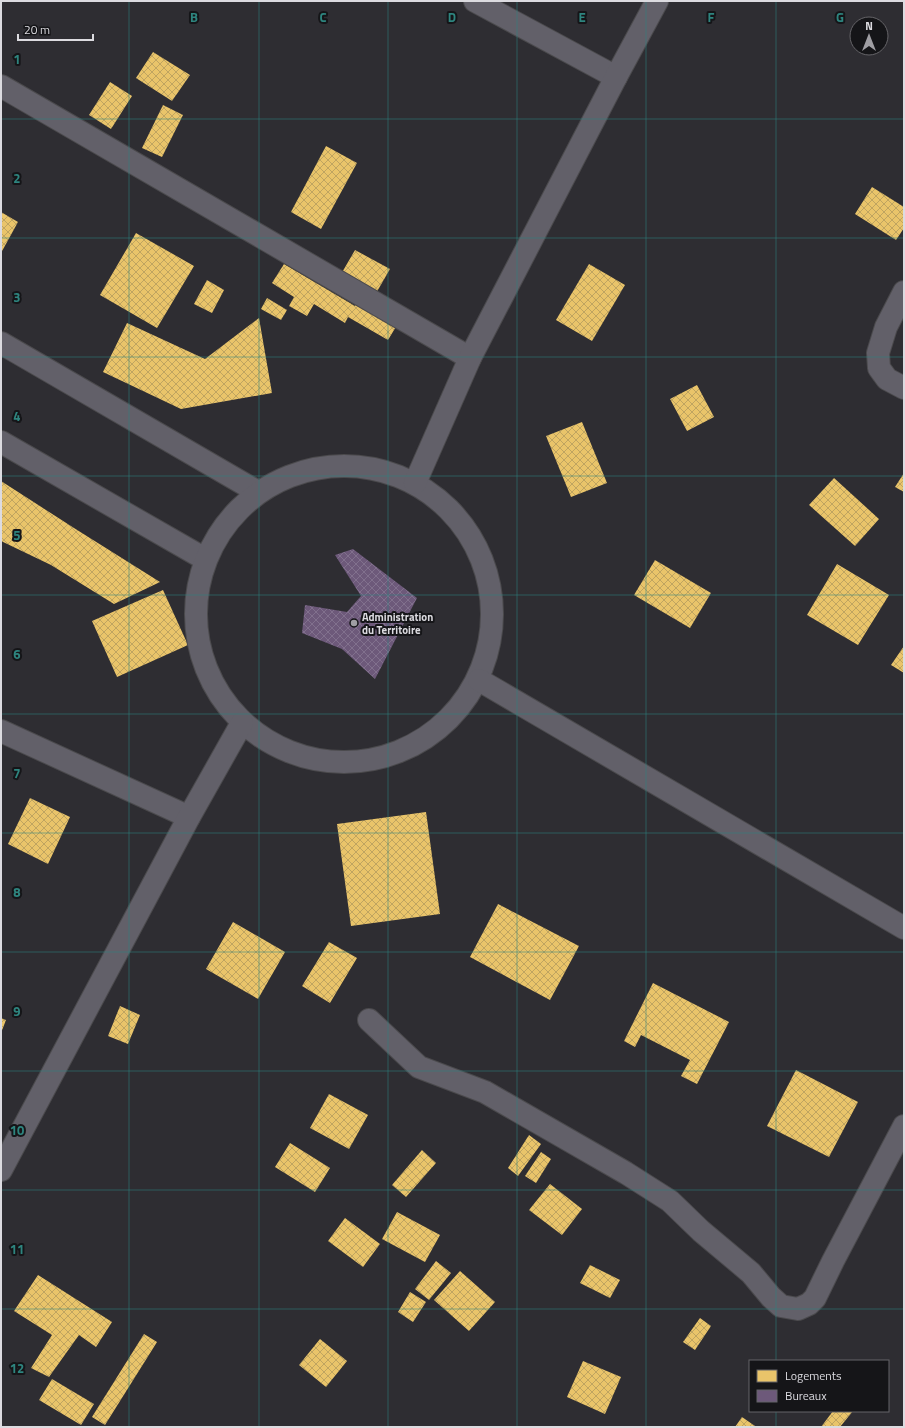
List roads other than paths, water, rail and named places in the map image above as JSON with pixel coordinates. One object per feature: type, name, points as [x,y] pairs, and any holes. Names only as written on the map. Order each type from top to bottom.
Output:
[{"type":"street","points":[[475,1],[616,77]]},
{"type":"street","points":[[415,483],[470,358],[616,77],[658,1]]},
{"type":"street","points":[[1,86],[470,358]]},
{"type":"street","points":[[904,292],[886,328],[878,353],[880,368],[887,379],[904,388]]},
{"type":"street","points":[[1,343],[258,492]]},
{"type":"street","points":[[1,442],[205,559]]},
{"type":"street","points":[[335,466],[376,469],[415,483],[451,511],[478,548],[492,591],[492,636],[479,680],[452,718],[415,746],[371,761],[325,762],[280,749],[242,723],[214,688],[198,647],[195,602],[205,559],[227,522],[258,492],[295,474],[335,466]]},
{"type":"street","points":[[479,680],[904,928]]},
{"type":"street","points":[[1,1170],[188,817],[242,723]]},
{"type":"street","points":[[1,731],[188,817]]},
{"type":"street","points":[[369,1020],[419,1067],[485,1092],[626,1173],[670,1201],[701,1231],[751,1273],[771,1297],[781,1306],[798,1309],[810,1304],[815,1298],[904,1126]]},
{"type":"place","name":"Administration du Territoire","points":[[354,623]]}]
